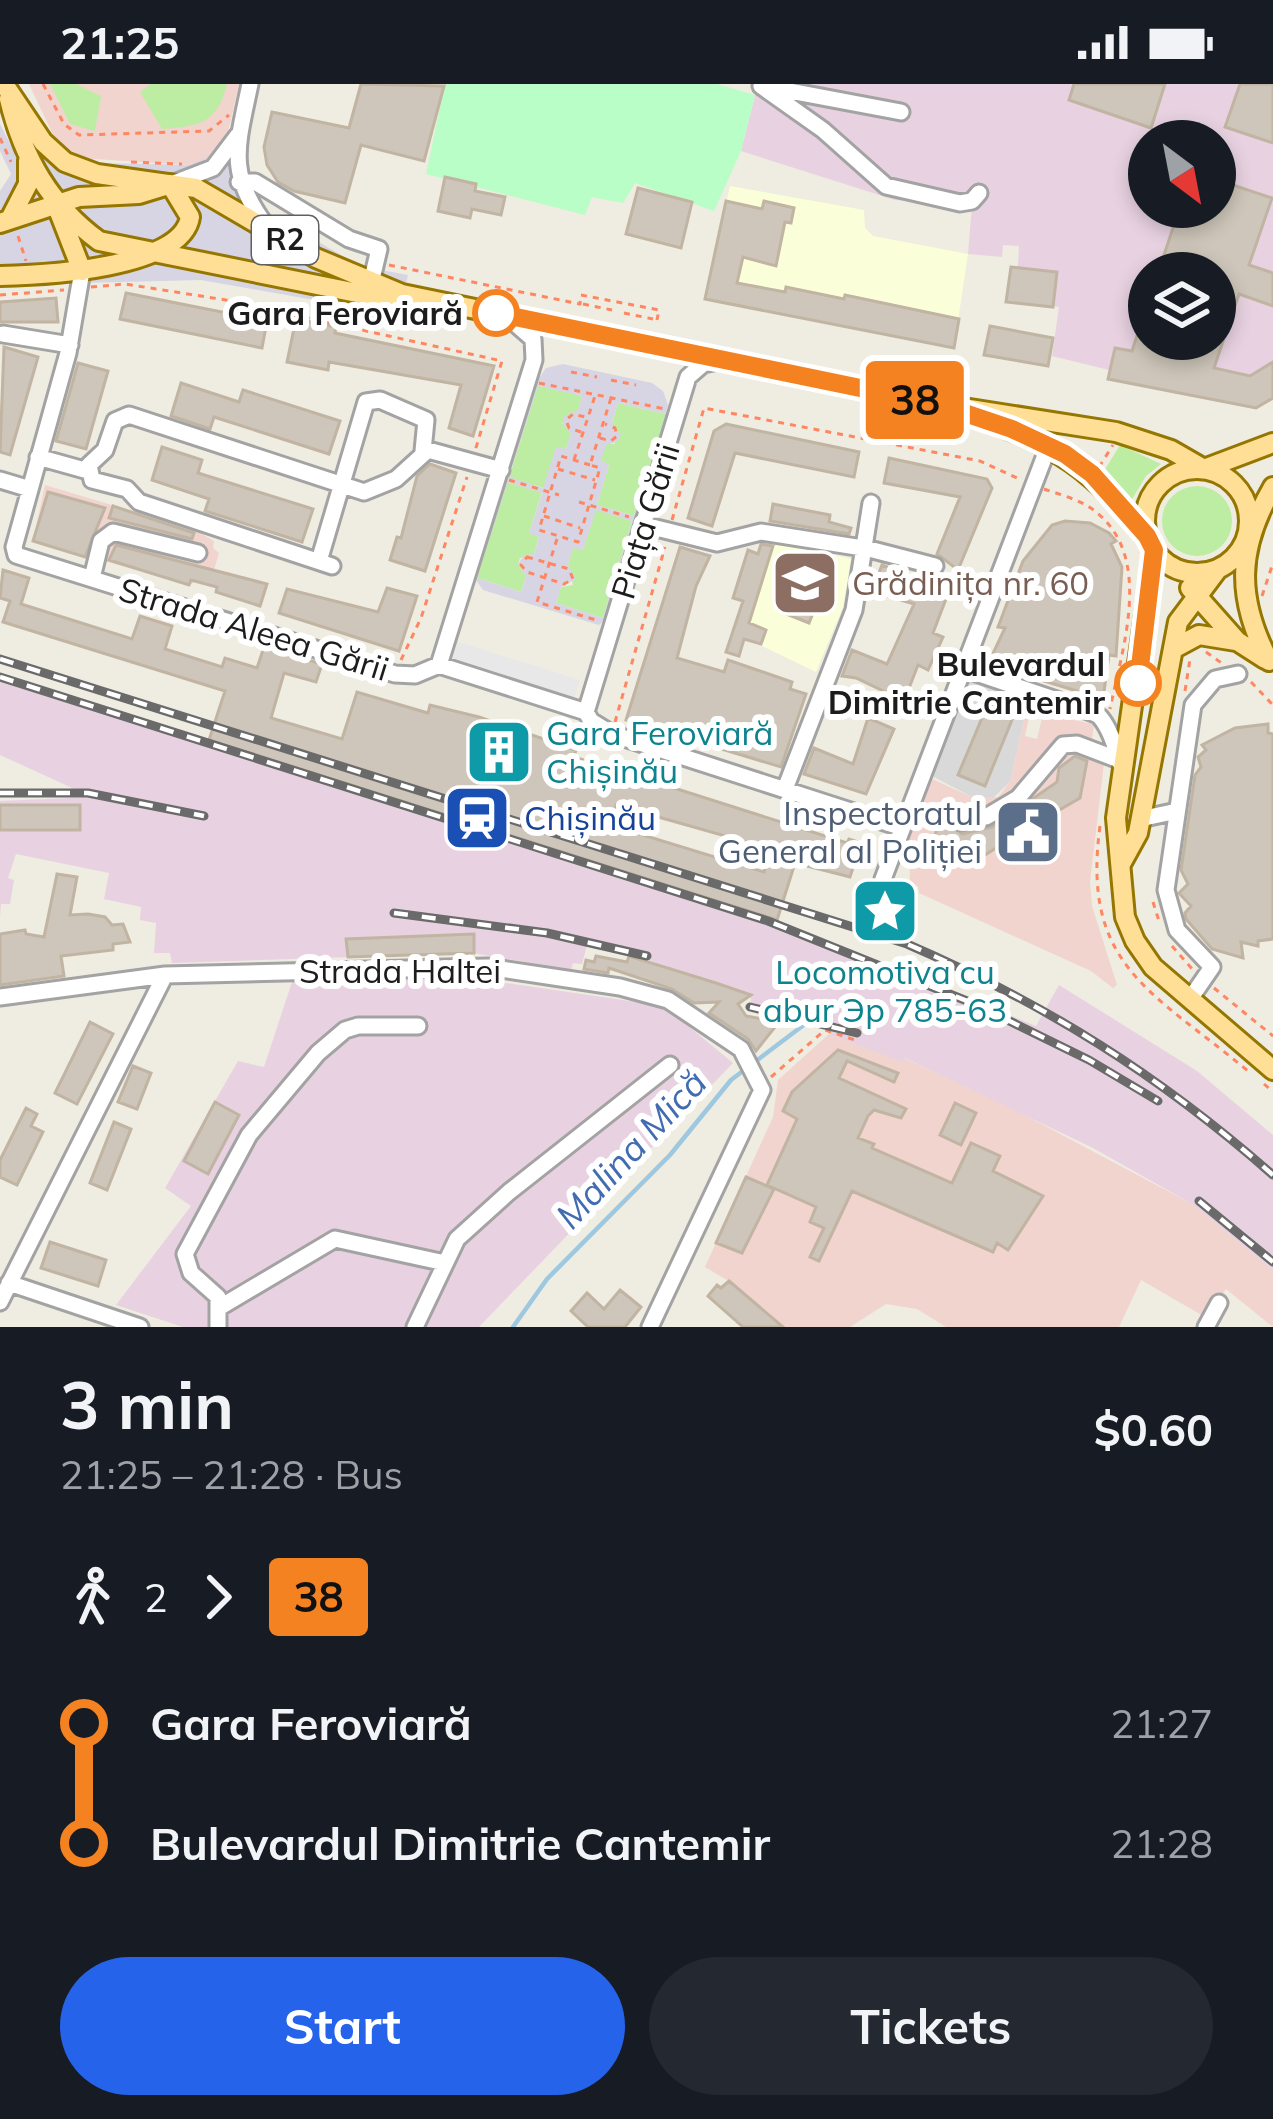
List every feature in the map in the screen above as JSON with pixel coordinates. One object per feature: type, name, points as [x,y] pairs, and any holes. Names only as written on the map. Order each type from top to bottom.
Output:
[{"type":"main road","points":[[6,86],[28,184],[9,223]]},
{"type":"main road","points":[[6,86],[43,142],[64,162],[98,174],[170,184],[187,208],[190,224],[180,236],[147,254],[99,242],[21,163]]},
{"type":"main road","points":[[9,223],[56,202],[139,194],[170,184]]},
{"type":"main road","name":"R2","points":[[170,184],[214,195],[316,258],[402,294],[938,404],[1036,416],[1139,437],[1204,470]]},
{"type":"main road","points":[[56,202],[81,279]]},
{"type":"main road","name":"R2","points":[[0,276],[81,279],[147,254],[220,263],[372,296],[402,294]]},
{"type":"main road","name":"R2","points":[[938,404],[1049,446],[1092,474],[1150,543]]},
{"type":"main road","points":[[1273,442],[1204,470],[1178,472],[1155,490],[1146,509],[1150,543],[1116,818],[1122,898],[1135,941],[1153,967],[1273,1070]]},
{"type":"main road","points":[[1204,470],[1227,478],[1241,492],[1249,510],[1247,613],[1271,663]]},
{"type":"main road","points":[[1121,864],[1140,819],[1178,622],[1217,570],[1241,550],[1273,488]]},
{"type":"main road","points":[[1150,543],[1237,641],[1271,663]]},
{"type":"main road","points":[[1171,566],[1196,574],[1217,570]]},
{"type":"main road","points":[[1173,649],[1199,635],[1237,641]]},
{"type":"street","points":[[170,184],[213,168],[233,134],[250,84]]},
{"type":"street","points":[[758,85],[901,112]]},
{"type":"street","points":[[758,85],[823,130],[886,186],[960,203],[972,201],[979,193]]},
{"type":"street","points":[[233,134],[239,182],[268,229]]},
{"type":"street","points":[[239,182],[255,182],[349,239],[379,250],[371,283]]},
{"type":"street","name":"Strada Aleea Gării","points":[[81,279],[70,344],[14,553],[394,674],[415,675],[439,665],[586,712],[591,721],[612,734],[900,827]]},
{"type":"street","points":[[439,665],[504,474],[535,350],[528,330],[502,315]]},
{"type":"street","points":[[3,334],[70,344]]},
{"type":"street","name":"Piața Gării","points":[[586,712],[640,522],[688,377],[703,364],[731,362]]},
{"type":"street","points":[[423,451],[396,479],[376,489],[341,487],[129,415],[116,421],[105,450],[93,459],[88,471],[92,480],[128,489],[139,502],[325,563],[341,487],[363,408],[372,399],[426,420],[423,451]]},
{"type":"street","points":[[890,880],[900,827],[1049,446]]},
{"type":"street","points":[[423,451],[504,474]]},
{"type":"street","points":[[38,458],[88,471]]},
{"type":"street","points":[[0,480],[30,489]]},
{"type":"street","points":[[784,789],[854,610],[871,503]]},
{"type":"street","points":[[640,522],[717,543],[761,532],[935,566]]},
{"type":"street","points":[[92,578],[101,541],[112,532],[198,554]]},
{"type":"street","points":[[962,668],[1024,693],[1090,709],[1104,722],[1121,765]]},
{"type":"street","points":[[1190,1000],[1212,972],[1210,963],[1177,930],[1168,913],[1166,890],[1193,705],[1215,680],[1238,674]]},
{"type":"street","points":[[962,822],[986,817],[1018,798],[1063,745],[1077,744],[1121,765]]},
{"type":"street","points":[[1140,819],[1178,812]]},
{"type":"street","name":"Strada Haltei","points":[[0,997],[165,975],[446,965],[534,973],[668,1000],[735,1044],[759,1082]]},
{"type":"street","points":[[0,1302],[165,975]]},
{"type":"street","points":[[222,1306],[191,1274],[185,1253],[249,1136],[318,1053],[345,1030],[375,1024],[418,1025]]},
{"type":"street","points":[[415,1327],[457,1239],[670,1065]]},
{"type":"street","points":[[650,1327],[750,1122],[759,1082]]},
{"type":"street","points":[[218,1327],[222,1306],[335,1239],[445,1263]]},
{"type":"street","points":[[9,1283],[140,1327]]},
{"type":"street","points":[[1206,1327],[1219,1303]]},
{"type":"path","points":[[43,84],[68,129],[79,135],[209,131],[230,114]]},
{"type":"path","points":[[233,99],[233,134]]},
{"type":"path","points":[[0,138],[21,163]]},
{"type":"path","points":[[118,162],[194,163]]},
{"type":"path","points":[[9,223],[26,261]]},
{"type":"path","points":[[0,295],[81,279],[125,284],[226,300],[502,361],[421,618],[394,674]]},
{"type":"path","points":[[612,310],[581,304],[581,295],[659,310],[655,319],[624,313]]},
{"type":"path","points":[[571,372],[597,377]]},
{"type":"path","points":[[611,380],[636,385]]},
{"type":"path","points":[[537,382],[668,410]]},
{"type":"path","points":[[574,460],[595,394]]},
{"type":"path","points":[[590,465],[610,398]]},
{"type":"path","points":[[612,734],[704,408],[980,461],[1094,509]]},
{"type":"path","points":[[583,433],[569,428],[566,420],[573,414],[588,418]]},
{"type":"path","points":[[686,414],[701,418]]},
{"type":"path","points":[[598,437],[611,441],[617,436],[615,428],[603,423]]},
{"type":"path","points":[[1099,467],[1113,443]]},
{"type":"path","points":[[561,456],[574,460],[600,468],[578,542],[538,530],[561,456]]},
{"type":"path","points":[[557,469],[596,481]]},
{"type":"path","points":[[504,474],[559,495]]},
{"type":"path","points":[[579,502],[640,522]]},
{"type":"path","points":[[543,516],[582,528]]},
{"type":"path","points":[[558,536],[537,602],[604,622]]},
{"type":"path","points":[[530,557],[569,569],[573,579],[566,584],[545,578],[524,571],[522,561],[530,557]]},
{"type":"path","points":[[1263,610],[1262,597],[1273,563]]},
{"type":"path","points":[[1183,700],[1191,654],[1204,650],[1273,705]]},
{"type":"path","points":[[890,880],[915,889]]},
{"type":"path","points":[[1154,884],[1153,906],[1161,927]]},
{"type":"path","points":[[1168,939],[1205,981],[1273,1036]]},
{"type":"path","points":[[759,1082],[824,1030],[858,1041]]},
{"type":"shaded area","points":[[29,84],[239,84],[226,141],[210,159],[189,165],[79,158],[54,137]]},
{"type":"shaded area","points":[[758,84],[1273,84],[1273,400],[1256,408],[1108,379],[1109,370],[1052,356],[1059,307],[1016,301],[1019,246],[1003,245],[1002,257],[968,254],[972,205],[895,200],[741,151]]},
{"type":"shaded area","points":[[0,124],[17,157],[54,137],[72,154],[97,163],[189,165],[216,154],[242,173],[255,205],[360,266],[408,275],[399,315],[201,280],[0,285],[0,191],[11,174],[0,151]]},
{"type":"shaded area","points":[[730,186],[864,210],[865,228],[873,236],[968,254],[954,348],[705,299]]},
{"type":"shaded area","points":[[563,364],[652,383],[663,391],[668,405],[665,414],[618,403],[612,422],[621,435],[617,442],[606,445],[601,460],[609,465],[597,505],[634,516],[658,439],[606,619],[599,625],[483,590],[476,580],[539,378],[546,368]],"holes":[[[538,386],[582,396],[578,410],[563,417],[571,433],[566,449],[556,447],[543,488],[509,477]],[[508,482],[542,493],[529,533],[539,537],[534,554],[524,555],[518,564],[526,576],[521,592],[477,578]],[[596,510],[632,521],[603,618],[556,603],[561,587],[576,579],[568,565],[573,548],[583,550]]]},
{"type":"shaded area","points":[[45,485],[195,530],[214,541],[213,548],[219,553],[213,573],[189,585],[33,541]]},
{"type":"shaded area","name":"Grădinița nr. 60","points":[[776,540],[851,559],[843,607],[816,672],[762,646],[768,629],[750,623]]},
{"type":"shaded area","points":[[455,641],[580,680],[574,699],[450,660]]},
{"type":"shaded area","points":[[0,674],[778,921],[1036,1026],[1059,985],[1197,1071],[1273,1135],[1273,1270],[1192,1204],[1093,1148],[905,1058],[902,1062],[829,1034],[827,1026],[750,1009],[751,998],[640,957],[587,945],[582,964],[573,963],[571,970],[473,953],[172,963],[170,953],[154,953],[156,923],[140,920],[141,907],[104,899],[109,873],[16,854],[8,878],[14,880],[10,904],[1,904],[0,917],[0,801],[92,797],[0,755]]},
{"type":"shaded area","points":[[968,681],[1022,698],[1017,709],[1026,712],[1010,782],[992,799],[972,797],[930,775]]},
{"type":"shaded area","name":"Inspectoratul General al Poliției","points":[[1026,712],[1030,713],[1025,736],[1037,739],[1043,714],[1094,724],[1092,740],[1104,763],[1090,882],[1092,906],[1117,985],[1113,988],[1091,971],[919,893],[918,886],[910,884],[909,835],[932,779],[972,797],[998,797],[1010,782]]},
{"type":"shaded area","points":[[471,978],[664,1006],[733,1063],[479,1327],[183,1327],[116,1305],[191,1206],[165,1188],[238,1061],[264,1067],[292,982]]},
{"type":"shaded area","points":[[829,1034],[904,1058],[1000,1102],[1192,1204],[1273,1270],[1273,1327],[1226,1289],[1205,1317],[1141,1280],[1119,1327],[946,1327],[917,1309],[886,1304],[850,1327],[783,1327],[705,1267],[773,1117],[778,1080]]},
{"type":"green space","points":[[50,84],[76,84],[101,96],[95,131],[70,124]]},
{"type":"green space","points":[[150,84],[227,84],[218,107],[205,120],[162,129],[140,92]]},
{"type":"green space","points":[[445,84],[717,84],[755,95],[741,151],[714,211],[635,183],[623,203],[592,197],[585,215],[426,174]]},
{"type":"green space","points":[[538,385],[582,396],[578,411],[562,423],[571,433],[566,449],[556,448],[544,488],[509,478]]},
{"type":"green space","points":[[618,403],[666,414],[634,516],[597,505],[609,465],[600,460],[606,444],[615,444],[612,423]]},
{"type":"green space","points":[[1120,445],[1161,464],[1146,476],[1131,501],[1104,471]]},
{"type":"green space","points":[[507,482],[542,492],[529,533],[539,536],[534,554],[520,558],[518,564],[526,576],[521,592],[477,578]]},
{"type":"green space","points":[[1197,486],[1222,496],[1232,521],[1222,546],[1197,556],[1172,546],[1162,521],[1172,496]]},
{"type":"green space","points":[[596,509],[632,521],[603,618],[556,603],[561,587],[573,585],[568,565],[573,547],[583,550]]},
{"type":"building","points":[[361,84],[444,86],[424,161],[361,145],[345,203],[294,191],[278,182],[267,165],[264,147],[272,112],[349,128]]},
{"type":"building","points":[[1074,84],[1165,84],[1154,120],[1128,120],[1069,100]]},
{"type":"building","points":[[1240,84],[1273,84],[1273,143],[1236,131],[1236,120],[1227,120]]},
{"type":"building","points":[[445,177],[476,184],[475,191],[505,197],[501,215],[472,209],[470,218],[438,211]]},
{"type":"building","points":[[1236,186],[1272,198],[1249,265],[1273,273],[1273,306],[1239,294],[1236,303],[1236,252],[1165,252],[1173,228],[1236,228]]},
{"type":"building","points":[[638,188],[692,202],[681,248],[626,234]]},
{"type":"building","points":[[726,201],[762,209],[764,201],[794,208],[791,223],[785,222],[776,266],[743,257],[737,283],[844,299],[845,295],[959,319],[954,348],[705,299]]},
{"type":"building","points":[[1011,267],[1057,272],[1053,307],[1006,302]]},
{"type":"building","points":[[126,293],[267,321],[262,348],[120,319]]},
{"type":"building","points":[[56,298],[58,322],[0,322],[0,302]]},
{"type":"building","points":[[296,319],[336,327],[335,333],[494,366],[473,436],[449,428],[461,385],[329,362],[328,370],[287,362]]},
{"type":"building","points":[[990,326],[1053,338],[1048,366],[984,355]]},
{"type":"building","points":[[4,347],[38,357],[10,455],[0,452]]},
{"type":"building","points":[[1115,348],[1128,350],[1128,360],[1217,360],[1214,368],[1250,376],[1273,362],[1273,398],[1256,408],[1108,379]]},
{"type":"building","points":[[78,363],[108,371],[86,449],[56,441]]},
{"type":"building","points":[[181,383],[239,402],[243,390],[340,421],[329,454],[214,417],[210,429],[171,416]]},
{"type":"building","points":[[726,424],[859,452],[854,477],[735,453],[712,526],[688,518],[714,431]]},
{"type":"building","points":[[162,447],[202,460],[198,473],[313,509],[302,542],[205,511],[209,499],[152,480]]},
{"type":"building","points":[[889,458],[987,479],[992,488],[958,570],[937,554],[960,497],[884,483]]},
{"type":"building","points":[[430,464],[456,473],[425,571],[390,560],[397,537],[401,538],[417,476]]},
{"type":"building","points":[[48,492],[105,508],[85,557],[33,541]]},
{"type":"building","points":[[773,504],[830,515],[829,522],[851,528],[849,534],[770,521]]},
{"type":"building","points":[[113,506],[194,533],[192,539],[109,518]]},
{"type":"building","points":[[1090,523],[1109,533],[1116,541],[1111,544],[1122,567],[1116,656],[1109,655],[1103,699],[988,664],[1005,628],[998,627],[1023,561],[1052,525]]},
{"type":"building","points":[[761,544],[773,546],[749,623],[766,630],[761,644],[744,639],[739,656],[726,652],[743,601],[733,598],[748,550],[758,554]]},
{"type":"building","points":[[116,545],[267,584],[260,606],[216,592],[217,587],[191,580],[189,585],[109,560]]},
{"type":"building","points":[[680,547],[710,556],[696,586],[677,658],[724,672],[728,660],[792,682],[790,689],[806,694],[781,767],[626,720]]},
{"type":"building","points":[[882,565],[949,591],[933,633],[943,637],[928,670],[918,665],[904,701],[842,676],[852,650],[887,664],[914,604],[872,591]]},
{"type":"building","points":[[3,570],[29,578],[21,604],[132,639],[140,616],[172,626],[165,649],[222,667],[225,658],[257,668],[264,647],[322,664],[316,682],[284,673],[271,718],[342,739],[357,692],[428,713],[430,705],[576,750],[574,757],[612,769],[614,764],[632,769],[630,774],[847,843],[849,839],[861,843],[850,877],[795,863],[777,920],[209,740],[225,691],[3,622],[10,601],[0,598]],"holes":[[[616,805],[771,849],[764,872],[610,825]]]},
{"type":"building","points":[[802,574],[825,583],[809,623],[786,614]]},
{"type":"building","points":[[387,588],[417,596],[399,651],[279,613],[287,589],[378,612]]},
{"type":"building","points":[[990,699],[1016,710],[985,786],[958,775]]},
{"type":"building","points":[[868,718],[894,729],[866,794],[804,774],[814,748],[853,764]]},
{"type":"building","points":[[1268,724],[1268,733],[1273,734],[1273,939],[1258,941],[1258,946],[1241,942],[1243,958],[1212,949],[1186,919],[1191,906],[1179,893],[1188,884],[1181,870],[1195,775],[1201,767],[1198,757],[1206,750],[1202,745],[1235,728]]},
{"type":"building","points":[[1075,756],[1087,761],[1080,798],[1049,816],[1046,832],[1023,845],[1007,841],[977,860],[937,847],[937,827],[950,825],[962,834],[992,827],[1057,782],[1059,768]]},
{"type":"building","points":[[0,805],[80,805],[80,830],[0,830]]},
{"type":"building","points":[[57,874],[77,877],[70,915],[88,914],[105,917],[112,925],[123,924],[130,942],[113,944],[113,950],[61,956],[64,976],[0,985],[0,934],[25,930],[44,937]]},
{"type":"building","points":[[474,934],[474,953],[348,957],[346,939]]},
{"type":"building","points":[[596,956],[627,962],[629,956],[751,995],[738,1004],[746,1016],[779,1022],[756,1051],[748,1039],[709,1013],[719,1002],[694,1003],[672,989],[609,968],[608,973],[584,969],[586,960],[594,962]]},
{"type":"building","points":[[90,1022],[113,1034],[77,1104],[55,1093]]},
{"type":"building","points":[[838,1050],[898,1073],[894,1082],[847,1061],[839,1078],[906,1109],[901,1118],[874,1110],[868,1116],[858,1138],[874,1144],[872,1148],[952,1183],[971,1143],[1000,1156],[993,1171],[1043,1196],[1008,1250],[997,1243],[993,1252],[852,1191],[819,1261],[810,1257],[824,1228],[810,1222],[816,1207],[767,1185],[797,1119],[783,1111],[792,1092]]},
{"type":"building","points":[[133,1066],[151,1073],[137,1109],[118,1102]]},
{"type":"building","points":[[215,1102],[239,1115],[208,1174],[184,1161]]},
{"type":"building","points":[[955,1103],[976,1113],[961,1145],[940,1135]]},
{"type":"building","points":[[26,1108],[37,1114],[31,1126],[43,1132],[17,1185],[0,1177],[0,1160]]},
{"type":"building","points":[[114,1122],[131,1129],[107,1190],[90,1183]]},
{"type":"building","points":[[746,1177],[774,1189],[742,1253],[716,1243]]},
{"type":"building","points":[[50,1242],[106,1260],[98,1286],[41,1268]]},
{"type":"building","points":[[729,1281],[783,1327],[743,1327],[708,1296],[717,1285],[721,1288]]},
{"type":"building","points":[[620,1290],[641,1307],[625,1327],[588,1327],[571,1311],[587,1293],[604,1309]]},
{"type":"waterway","name":"Malina Mică","points":[[513,1327],[547,1279],[670,1155],[731,1080],[805,1024]]},
{"type":"railway","points":[[0,659],[907,944],[1007,991],[1099,1044],[1187,1105],[1273,1175]]},
{"type":"railway","points":[[0,677],[768,921],[977,1005],[1089,1060],[1158,1101]]},
{"type":"railway","points":[[0,793],[88,793],[204,816]]},
{"type":"railway","points":[[394,913],[547,933],[647,956]]},
{"type":"railway","points":[[750,1007],[857,1033]]},
{"type":"railway","points":[[1199,1201],[1273,1262]]},
{"type":"bus line","name":"38","points":[[496,313],[938,404],[1065,454],[1112,495],[1154,550],[1138,683]]},
{"type":"place","name":"Gara Feroviară","points":[[496,313]]},
{"type":"place","name":"Grădinița nr. 60","points":[[805,583]]},
{"type":"place","name":"Bulevardul Dimitrie Cantemir","points":[[1138,683]]},
{"type":"place","name":"Gara Feroviară Chișinău","points":[[499,752]]},
{"type":"place","name":"Chișinău","points":[[477,818]]},
{"type":"place","name":"Inspectoratul General al Poliției","points":[[1028,832]]},
{"type":"place","name":"Locomotiva cu abur Эр 785-63","points":[[885,911]]}]
